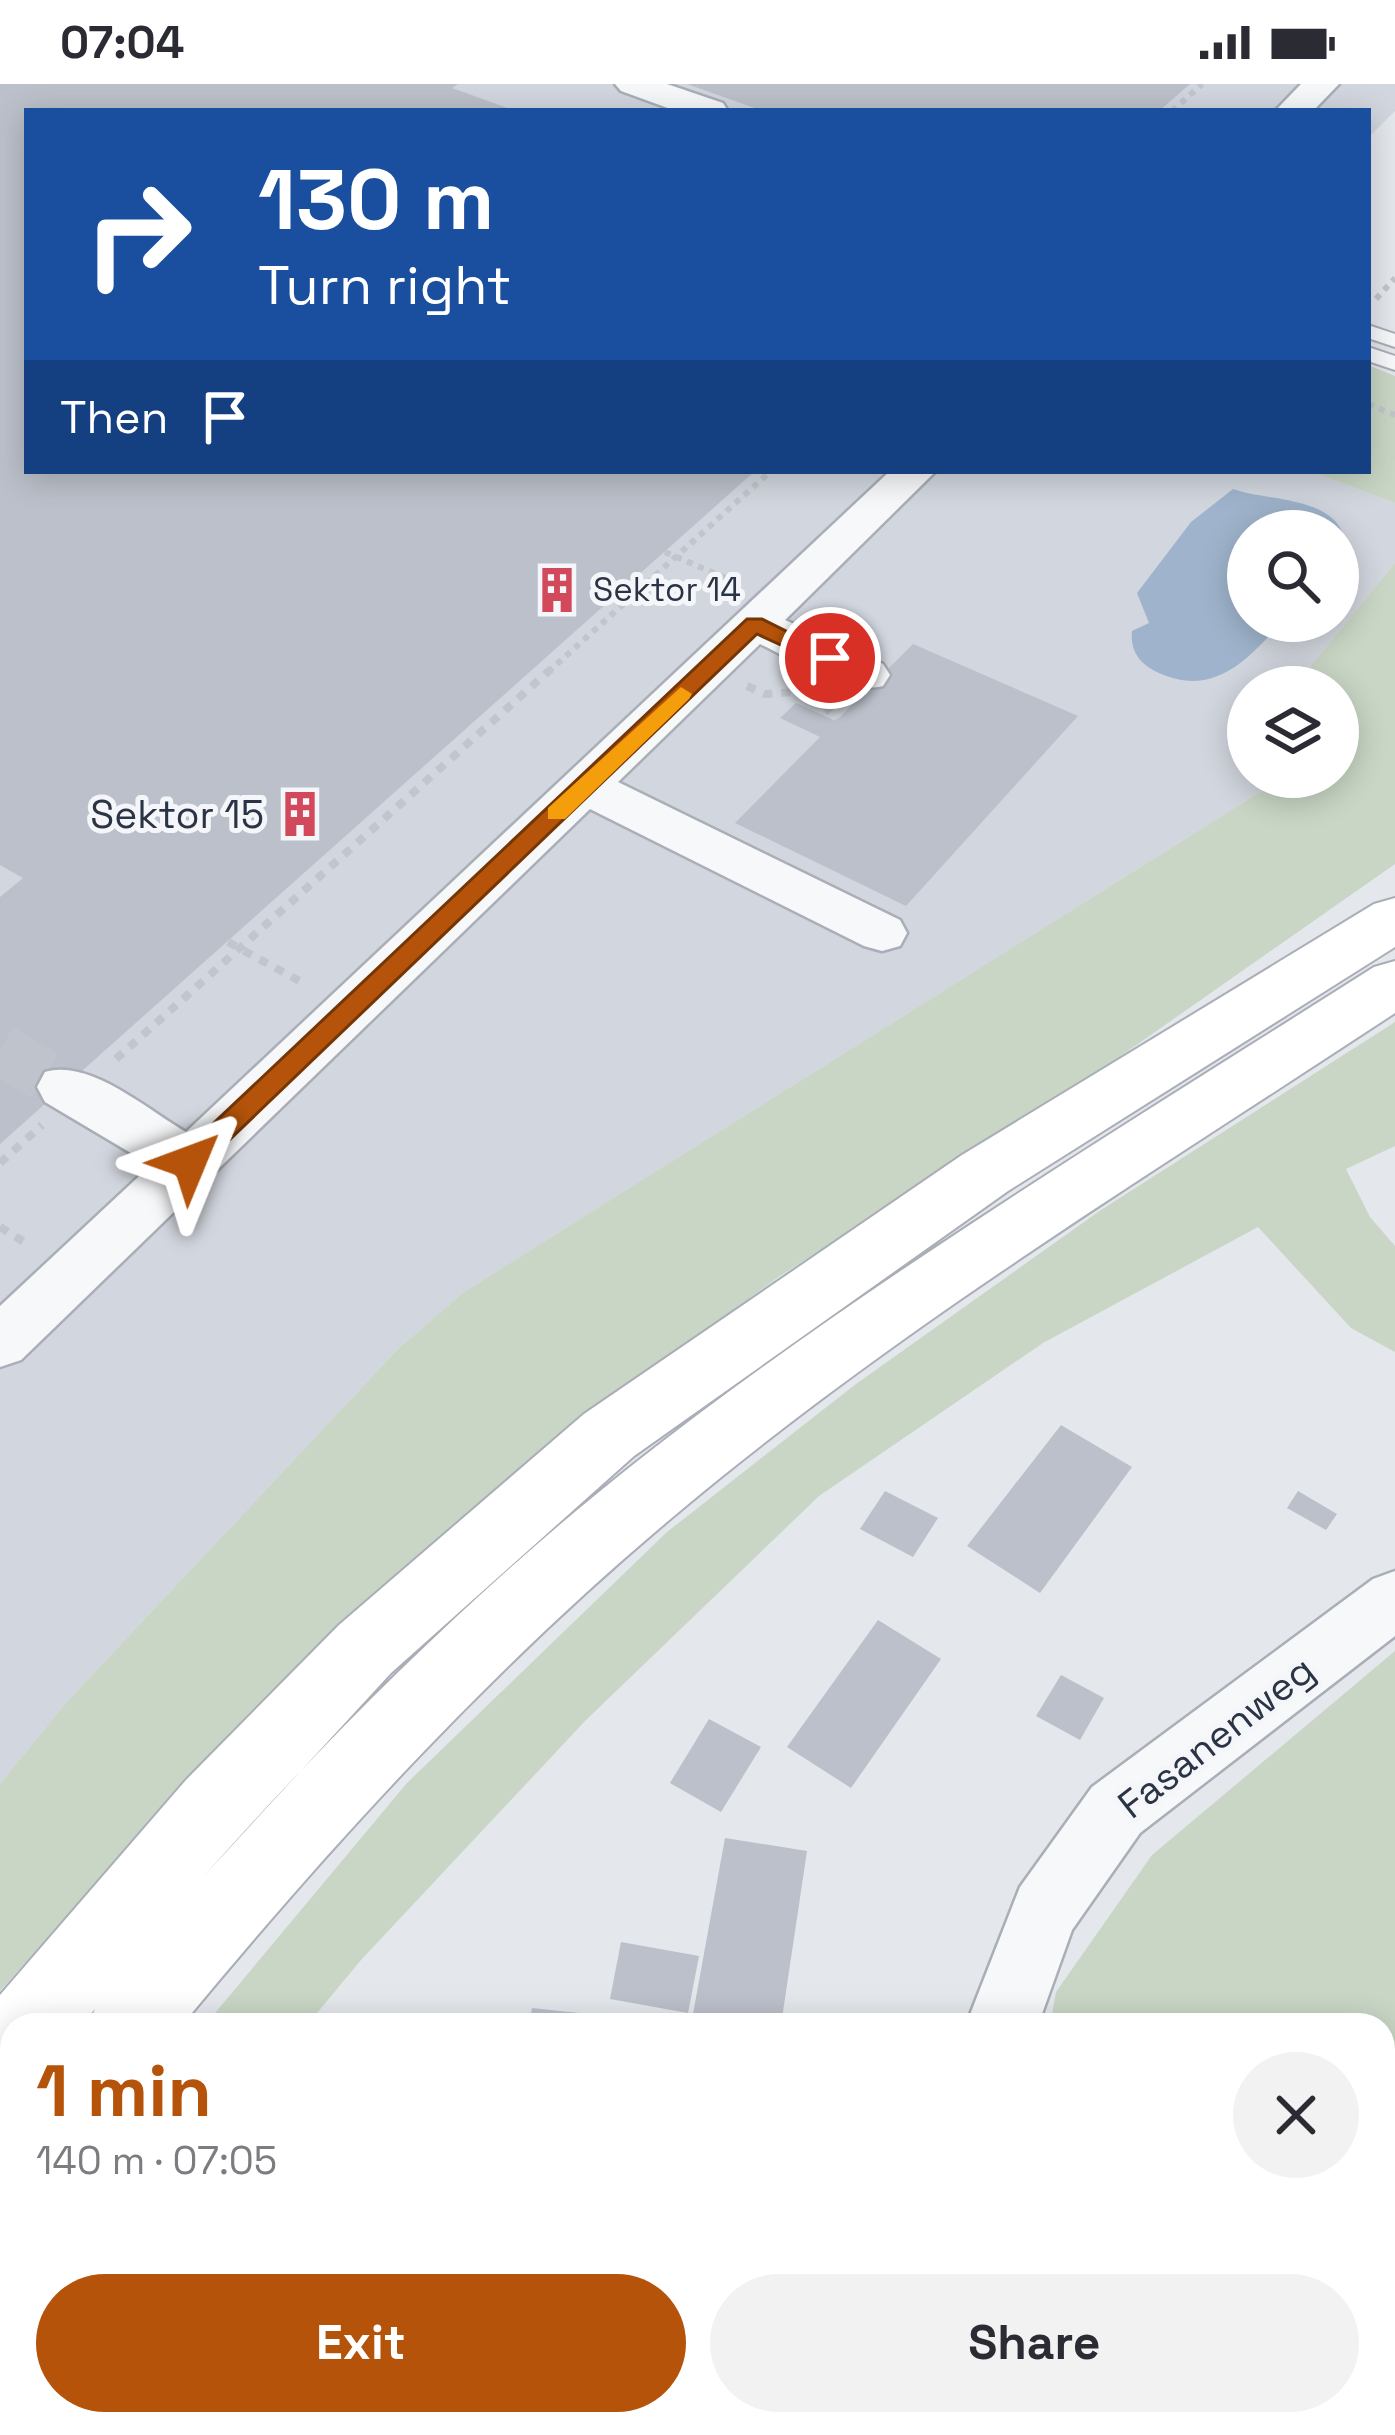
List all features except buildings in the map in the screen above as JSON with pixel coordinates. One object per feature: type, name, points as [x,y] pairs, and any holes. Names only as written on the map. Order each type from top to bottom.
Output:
[{"type":"main road","points":[[38,2013],[213,1806],[365,1649],[610,1435],[985,1173],[1395,919]]},
{"type":"main road","points":[[139,2013],[251,1878],[415,1709],[599,1535],[766,1403],[935,1284],[1395,983]]},
{"type":"street","points":[[633,84],[701,108]]},
{"type":"street","points":[[1296,108],[1321,84]]},
{"type":"street","points":[[0,1342],[912,474]]},
{"type":"street","points":[[766,613],[867,676]]},
{"type":"street","points":[[584,787],[882,933]]},
{"type":"street","points":[[71,1091],[190,1162]]},
{"type":"street","name":"Fasanenweg","points":[[1006,2013],[1044,1910],[1116,1810],[1395,1599]]},
{"type":"lane","points":[[1375,339],[1395,364]]},
{"type":"path","points":[[1175,108],[1202,84]]},
{"type":"path","points":[[1375,300],[1395,278]]},
{"type":"path","points":[[0,1163],[71,1091],[240,948],[768,474]]},
{"type":"path","points":[[665,552],[766,613]]},
{"type":"path","points":[[707,669],[765,694],[803,692]]},
{"type":"path","points":[[822,700],[836,721]]},
{"type":"path","points":[[459,736],[471,741]]},
{"type":"path","points":[[228,941],[350,1009]]},
{"type":"shaded area","points":[[0,84],[1395,84],[1395,111],[1371,135],[1371,108],[24,108],[24,474],[1318,474],[1395,503],[1395,563],[1359,607],[1359,510],[1227,510],[1227,642],[1330,642],[1311,666],[1227,666],[1227,798],[1251,798],[464,1292],[398,1349],[64,1705],[0,1784]]},
{"type":"green space","points":[[1371,366],[1395,376],[1395,503],[1318,474],[1371,474]]},
{"type":"green space","points":[[1395,563],[1395,864],[1115,1060],[777,1278],[584,1420],[410,1565],[228,1736],[0,1991],[0,1784],[64,1705],[398,1349],[464,1292],[1251,798],[1359,798],[1359,666],[1311,666],[1330,642],[1359,642],[1359,607]]},
{"type":"green space","points":[[1395,1022],[1395,1146],[1346,1169],[1370,1217],[1395,1246],[1395,1352],[1351,1328],[1258,1227],[1043,1343],[819,1496],[586,1720],[317,2013],[215,2013],[407,1783],[667,1532],[856,1384],[1101,1210]]},
{"type":"green space","points":[[1395,1651],[1395,2013],[1052,2013],[1056,1992],[1152,1855]]},
{"type":"water","points":[[1233,489],[1318,510],[1227,510],[1227,642],[1263,642],[1225,672],[1192,681],[1148,667],[1139,659],[1132,638],[1132,631],[1149,623],[1137,593],[1191,522]]},
{"type":"tunnel","points":[[0,1049],[64,1087]]},
{"type":"slow traffic","points":[[557,813],[681,694]]},
{"type":"place","name":"Sektor 14","points":[[557,590]]},
{"type":"place","name":"Sektor 15","points":[[300,814]]},
{"type":"route","points":[[190,1162],[754,624],[830,658]]}]
